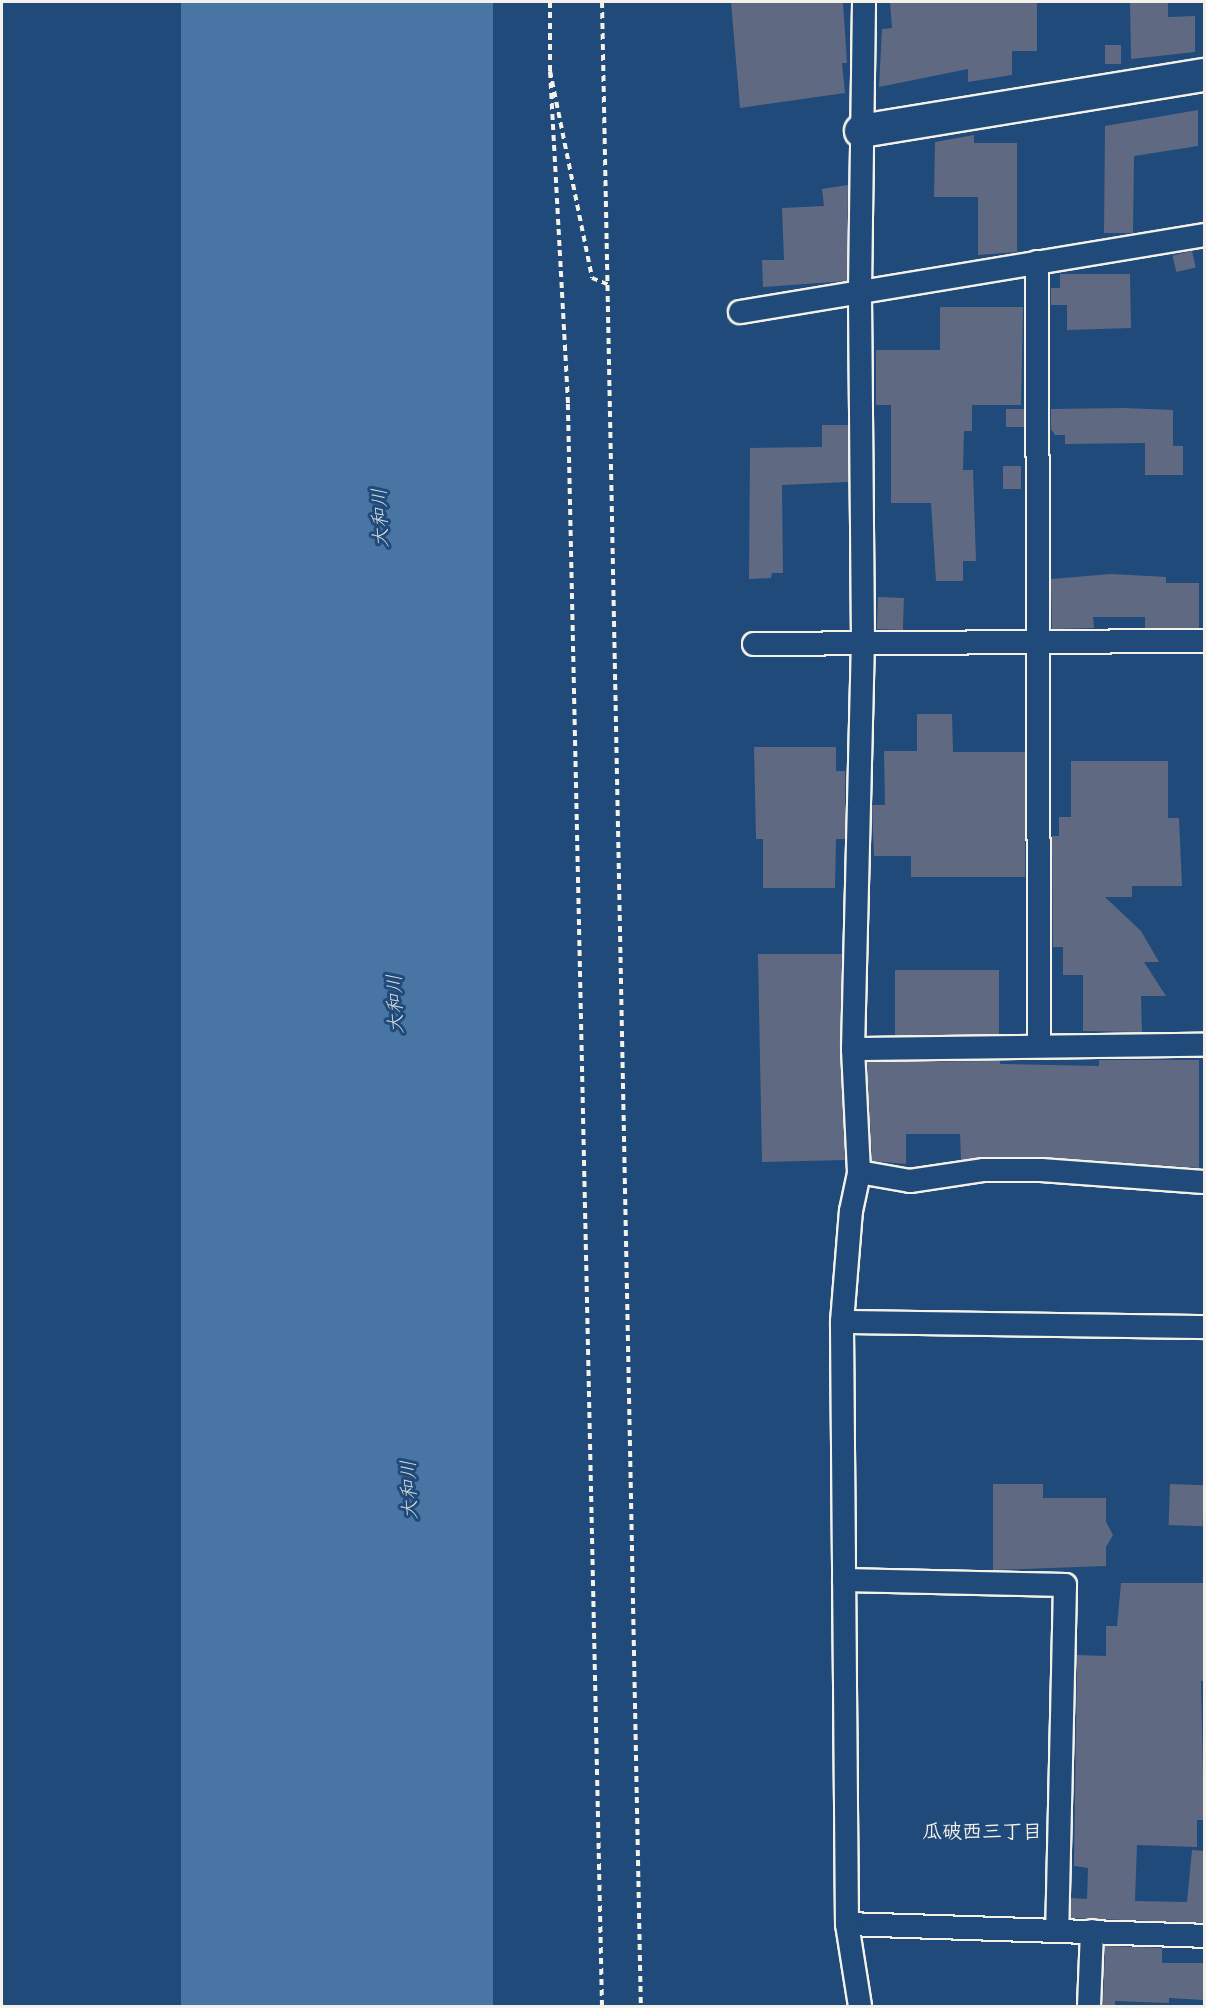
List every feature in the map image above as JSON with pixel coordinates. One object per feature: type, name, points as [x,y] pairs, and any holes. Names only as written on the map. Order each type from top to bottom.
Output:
[{"type":"street","points":[[860,2007],[847,1924],[842,1322],[851,1211],[859,1172],[853,1049],[863,641],[860,290],[864,2]]},
{"type":"street","points":[[861,132],[1204,75]]},
{"type":"street","points":[[740,312],[860,290],[1204,235]]},
{"type":"street","points":[[1037,262],[1039,1046]]},
{"type":"street","points":[[754,644],[863,641],[1204,640]]},
{"type":"street","points":[[853,1049],[1204,1045]]},
{"type":"street","points":[[859,1172],[910,1181],[984,1170],[1041,1170],[1204,1182]]},
{"type":"street","points":[[842,1322],[1204,1327]]},
{"type":"street","points":[[844,1580],[1065,1585],[1057,1930]]},
{"type":"street","points":[[847,1924],[1204,1936]]},
{"type":"street","points":[[1089,2007],[1092,1931]]},
{"type":"path","points":[[550,2],[550,71],[570,487],[602,2007]]},
{"type":"path","points":[[602,2],[641,2007]]},
{"type":"path","points":[[550,71],[592,279],[609,285]]},
{"type":"water","name":"大和川","points":[[181,2],[493,2],[493,2006],[181,2006]]},
{"type":"building","points":[[731,2],[843,2],[847,63],[842,63],[845,93],[740,108]]},
{"type":"building","points":[[890,2],[1037,2],[1037,51],[1012,51],[1012,75],[968,82],[968,69],[879,87],[882,29],[892,28]]},
{"type":"building","points":[[1130,2],[1168,2],[1168,17],[1195,16],[1195,52],[1131,59]]},
{"type":"building","points":[[1105,45],[1121,45],[1121,64],[1105,64]]},
{"type":"building","points":[[1198,110],[1198,146],[1134,156],[1133,233],[1104,233],[1105,126]]},
{"type":"building","points":[[974,135],[974,143],[1017,143],[1017,252],[978,255],[978,197],[934,197],[935,142]]},
{"type":"building","points":[[848,185],[847,281],[763,287],[762,260],[784,260],[782,208],[824,206],[822,189]]},
{"type":"building","points":[[1192,251],[1196,268],[1176,272],[1173,255]]},
{"type":"building","points":[[1060,274],[1130,274],[1131,328],[1067,330],[1067,305],[1051,305],[1051,288],[1060,288]]},
{"type":"building","points":[[940,307],[1023,307],[1021,405],[972,405],[972,431],[964,431],[963,470],[973,470],[976,561],[963,561],[963,581],[936,581],[931,503],[891,503],[891,405],[876,405],[876,350],[940,350]]},
{"type":"building","points":[[1006,409],[1024,409],[1024,427],[1006,427]]},
{"type":"building","points":[[1051,409],[1173,410],[1173,446],[1183,446],[1183,475],[1145,475],[1145,443],[1065,444],[1065,435],[1055,435],[1051,429]]},
{"type":"building","points":[[822,425],[848,425],[848,482],[782,485],[783,573],[772,573],[771,578],[749,579],[750,448],[822,447]]},
{"type":"building","points":[[1003,466],[1021,466],[1021,489],[1003,489]]},
{"type":"building","points":[[1111,574],[1166,577],[1166,583],[1199,583],[1199,628],[1145,628],[1145,617],[1093,617],[1094,628],[1052,629],[1051,579]]},
{"type":"building","points":[[878,597],[904,598],[903,630],[877,629]]},
{"type":"building","points":[[917,714],[952,714],[953,752],[1025,752],[1025,877],[911,877],[911,856],[874,856],[872,805],[885,805],[884,751],[917,751]]},
{"type":"building","points":[[754,747],[836,747],[836,771],[845,771],[845,839],[836,839],[835,888],[763,888],[763,839],[756,839]]},
{"type":"building","points":[[1071,761],[1168,761],[1168,818],[1179,818],[1182,886],[1132,886],[1132,897],[1105,897],[1141,931],[1159,962],[1144,962],[1166,996],[1141,996],[1142,1032],[1083,1031],[1083,975],[1063,975],[1063,947],[1053,947],[1052,836],[1059,836],[1059,817],[1071,817]]},
{"type":"building","points":[[758,954],[842,954],[840,1049],[845,1160],[762,1162]]},
{"type":"building","points":[[895,970],[999,970],[999,1035],[895,1035]]},
{"type":"building","points":[[1099,1060],[1199,1060],[1199,1168],[1042,1157],[961,1160],[960,1134],[906,1134],[906,1164],[872,1161],[867,1062],[1000,1061],[1000,1064],[1099,1066]]},
{"type":"building","points":[[993,1484],[1043,1484],[1043,1498],[1106,1498],[1106,1522],[1113,1535],[1106,1547],[1106,1566],[993,1570]]},
{"type":"building","points":[[1170,1484],[1204,1485],[1203,1526],[1169,1525]]},
{"type":"building","points":[[1121,1583],[1204,1583],[1204,1681],[1201,1681],[1204,1820],[1197,1820],[1197,1847],[1137,1845],[1135,1901],[1187,1902],[1192,1850],[1204,1851],[1204,1923],[1071,1918],[1071,1898],[1087,1899],[1088,1868],[1074,1866],[1077,1655],[1106,1656],[1106,1626],[1117,1626]]},
{"type":"building","points":[[1105,1946],[1162,1948],[1162,1963],[1204,1963],[1204,2000],[1169,1998],[1169,2003],[1115,2001],[1115,2006],[1103,2006]]},
{"type":"district","name":"瓜破西三丁目","points":[[982,1831]]}]
